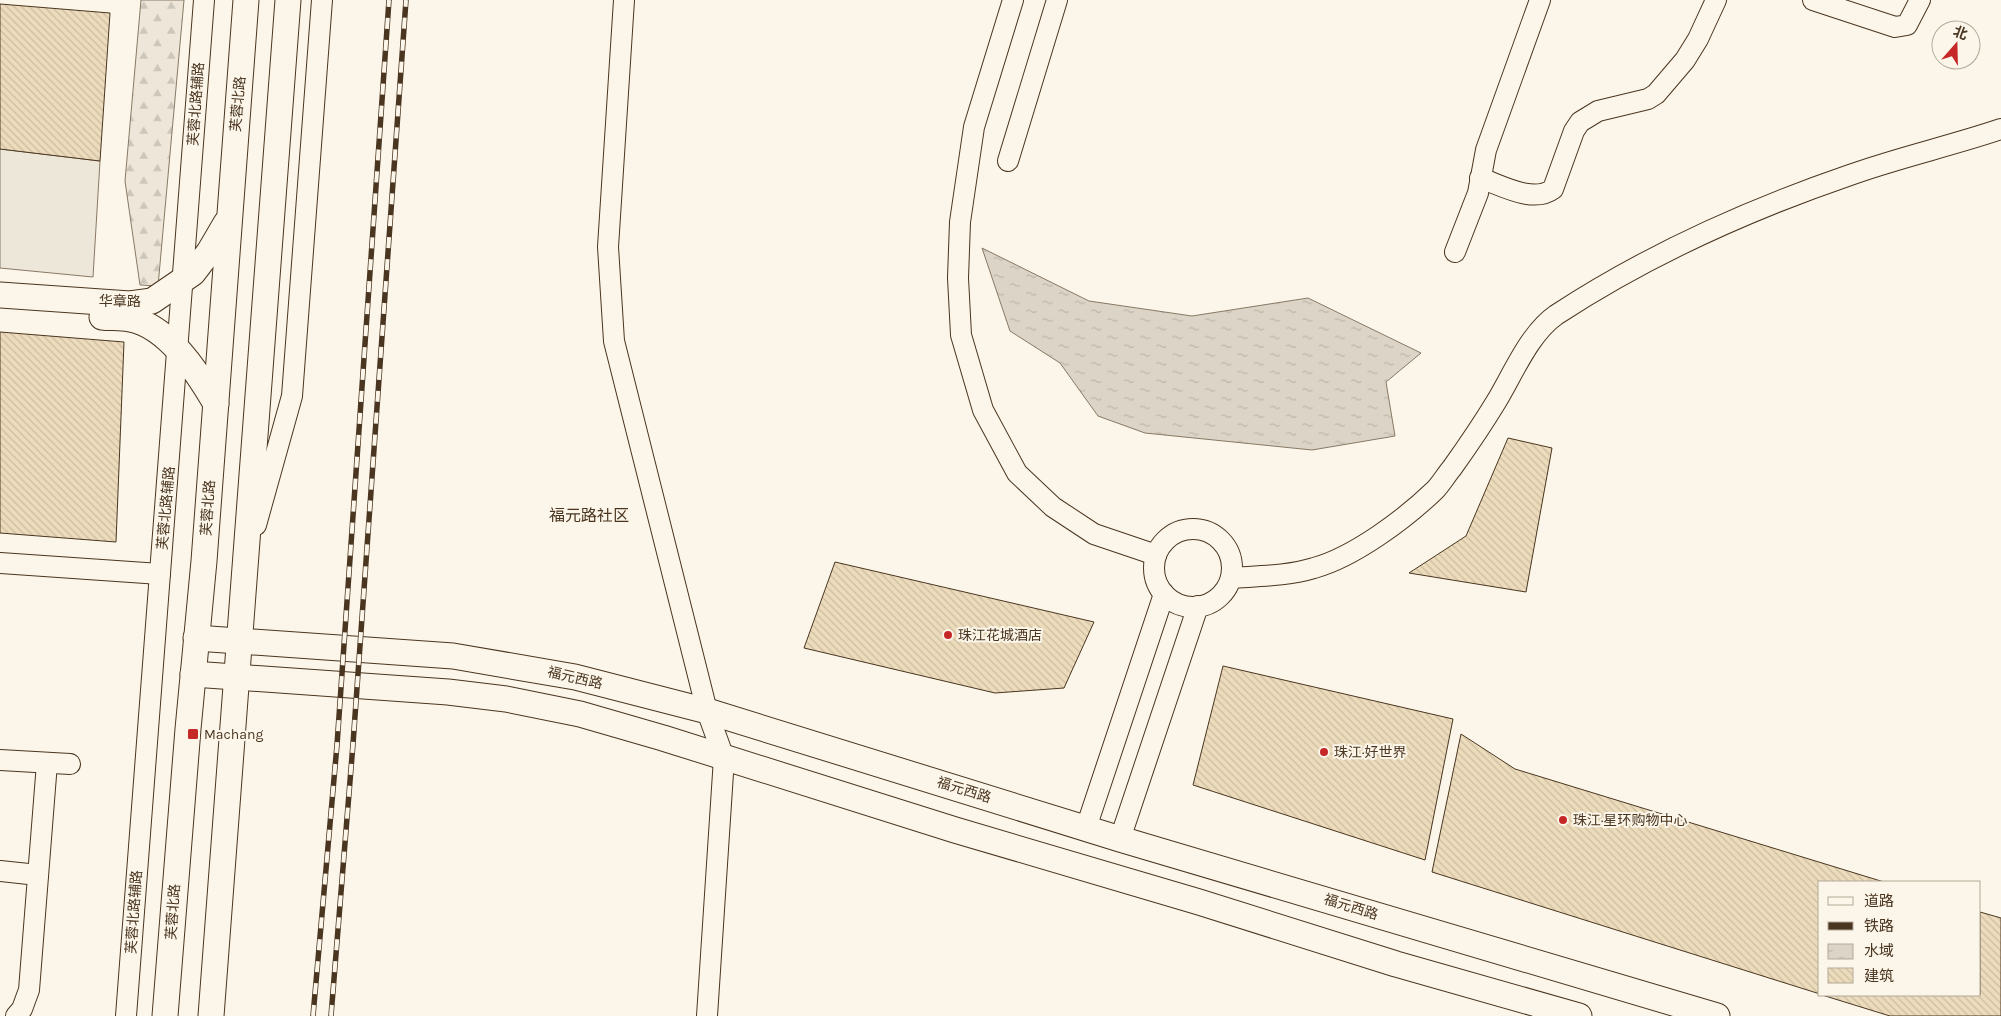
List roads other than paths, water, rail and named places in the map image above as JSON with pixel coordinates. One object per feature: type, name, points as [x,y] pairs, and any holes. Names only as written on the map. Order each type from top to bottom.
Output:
[{"type":"main road","name":"芙蓉北路","points":[[165,1016],[216,404],[246,0]]},
{"type":"main road","points":[[211,1016],[288,0]]},
{"type":"main road","name":"华章路","points":[[0,296],[130,304],[152,301],[183,280],[200,265],[216,242],[230,216]]},
{"type":"main road","name":"华章路","points":[[0,311],[130,319],[154,330],[178,351],[200,377],[216,404]]},
{"type":"main road","name":"福元西路","points":[[196,638],[426,654],[494,662],[575,677],[707,711],[1120,839],[1716,1016]]},
{"type":"main road","points":[[193,674],[399,688],[506,699],[580,714],[1396,964],[1579,1016]]},
{"type":"street","name":"芙蓉北路辅路","points":[[126,1016],[204,0]]},
{"type":"street","points":[[246,560],[292,396],[322,0]]},
{"type":"street","points":[[624,0],[608,246],[614,341],[707,711],[724,758],[708,1016]]},
{"type":"street","points":[[1013,0],[974,127],[960,222],[958,278],[962,335],[982,410],[1017,473],[1053,507],[1094,534],[1156,555]]},
{"type":"street","points":[[1008,161],[1057,0]]},
{"type":"street","points":[[1455,252],[1478,193],[1486,150],[1540,0]]},
{"type":"street","points":[[1480,178],[1526,194],[1545,194],[1553,189],[1574,131],[1580,122],[1598,111],[1648,99],[1656,94],[1684,60],[1698,39],[1716,0]]},
{"type":"street","points":[[1813,0],[1895,27],[1907,25],[1920,0]]},
{"type":"street","points":[[1231,578],[1272,575],[1315,568],[1346,556],[1378,537],[1436,489],[1466,448],[1535,335],[1554,317],[1624,275],[1700,236],[1786,199],[1849,175],[1925,150],[2001,129]]},
{"type":"street","points":[[1190,529],[1205,530],[1218,537],[1227,549],[1232,563],[1231,578],[1224,592],[1212,602],[1198,606],[1186,606],[1174,602],[1164,594],[1157,582],[1154,569],[1156,555],[1164,542],[1175,533],[1190,529]]},
{"type":"street","points":[[0,563],[160,574]]},
{"type":"street","points":[[1086,828],[1164,594]]},
{"type":"street","points":[[1120,839],[1198,606]]},
{"type":"street","points":[[0,760],[70,764]]},
{"type":"street","points":[[16,1016],[22,1009],[28,990],[47,763]]},
{"type":"street","points":[[0,871],[38,874]]},
{"type":"water","points":[[982,248],[1089,301],[1192,316],[1308,298],[1421,353],[1386,382],[1395,436],[1312,450],[1145,433],[1098,416],[1060,363],[1010,331]]},
{"type":"railway","points":[[313,1016],[337,745],[389,0]]},
{"type":"railway","points":[[331,1016],[353,744],[406,0]]},
{"type":"place","name":"珠江花城酒店","points":[[948,635]]},
{"type":"place","name":"Machang","points":[[193,734]]},
{"type":"place","name":"珠江·好世界","points":[[1324,752]]},
{"type":"place","name":"珠江·星环购物中心","points":[[1563,820]]},
{"type":"district","name":"福元路社区","points":[[589,515]]}]
